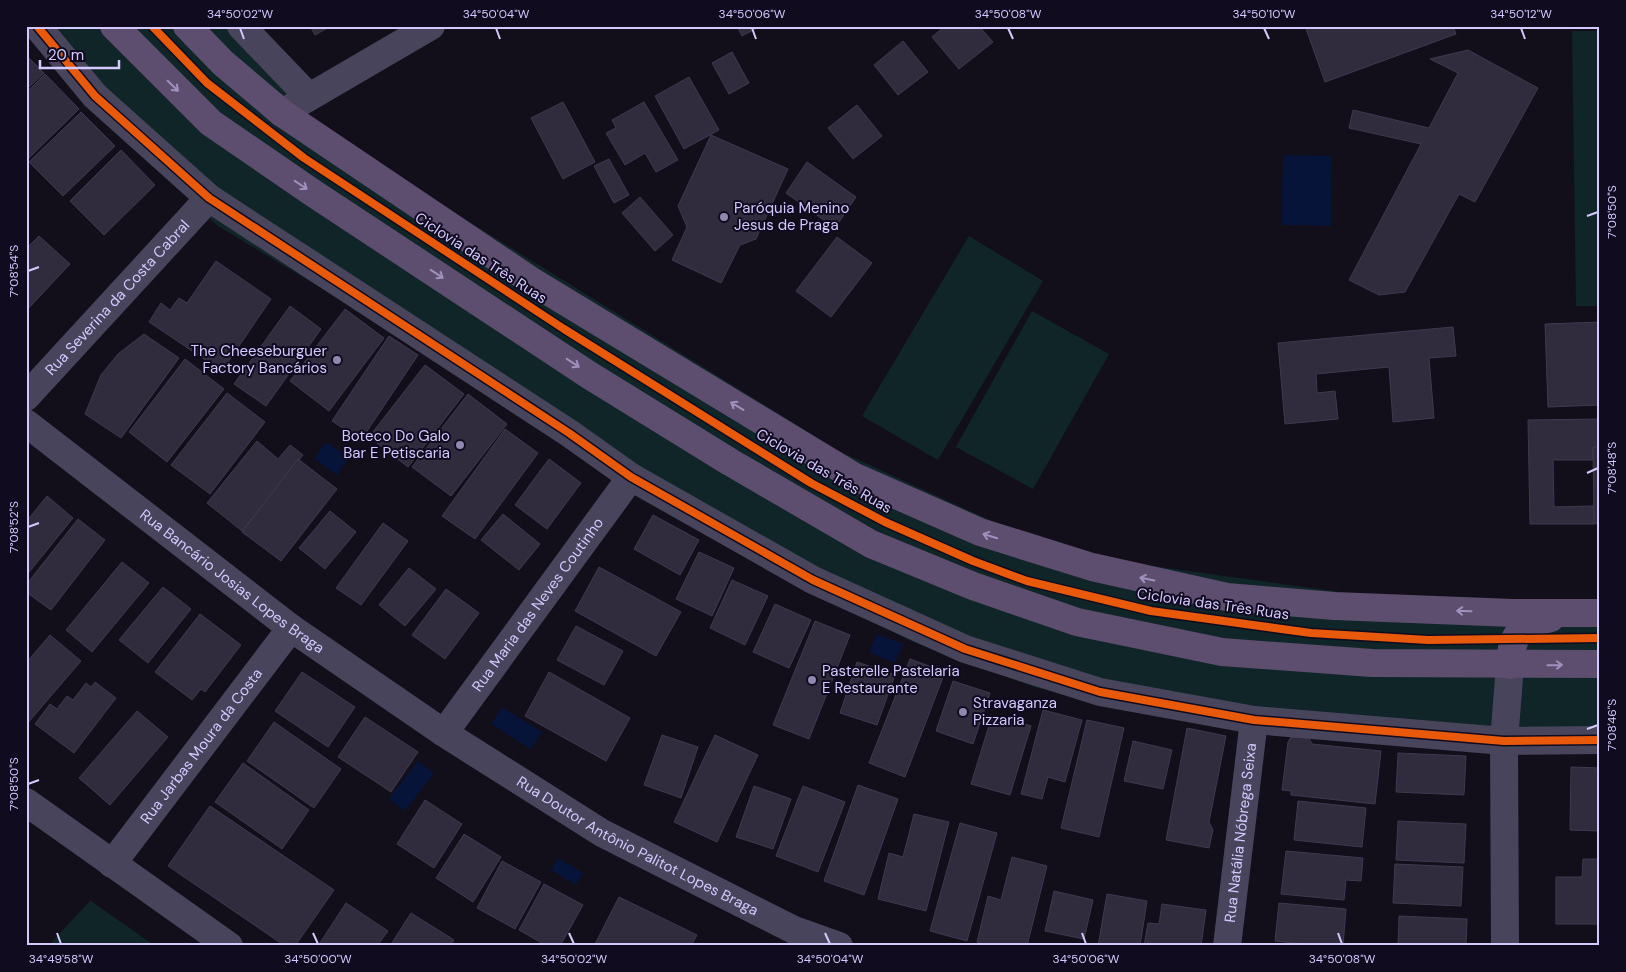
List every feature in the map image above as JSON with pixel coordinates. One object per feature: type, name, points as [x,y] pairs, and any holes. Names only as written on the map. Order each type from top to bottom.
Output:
[{"type":"main road","points":[[114,26],[211,123],[313,193],[589,374],[730,462],[871,544],[973,586],[1077,622],[1222,652],[1372,663],[1600,664]]},
{"type":"main road","points":[[187,26],[223,63],[282,112],[534,282],[853,476],[980,532],[1092,567],[1227,597],[1334,606],[1513,613],[1600,613]]},
{"type":"main road","points":[[1510,665],[1511,646],[1520,631],[1536,622],[1568,613]]},
{"type":"street","points":[[37,26],[95,96],[209,198],[569,434],[631,477],[813,580],[965,649],[1100,692],[1254,720],[1504,741],[1600,740]]},
{"type":"street","points":[[241,26],[309,96]]},
{"type":"street","points":[[282,112],[431,26]]},
{"type":"street","name":"Rua Severina da Costa Cabral","points":[[26,397],[209,198]]},
{"type":"street","name":"Rua Bancário Josias Lopes Braga","points":[[26,423],[291,628],[444,733]]},
{"type":"street","name":"Rua Maria das Neves Coutinho","points":[[444,733],[631,477]]},
{"type":"street","name":"Rua Jarbas Moura da Costa","points":[[112,864],[291,628]]},
{"type":"street","points":[[1505,946],[1504,741],[1510,665]]},
{"type":"street","name":"Rua Natália Nóbrega Seixa","points":[[1227,946],[1254,720]]},
{"type":"street","name":"Rua Doutor Antônio Palitot Lopes Braga","points":[[444,733],[602,833],[794,930],[839,946]]},
{"type":"street","points":[[26,802],[229,946]]},
{"type":"green space","points":[[26,26],[257,26],[326,104],[306,114],[360,154],[837,450],[1020,534],[1131,563],[1369,596],[1600,603],[1600,752],[1168,718],[1034,687],[915,643],[800,585],[382,325],[218,226],[98,116]]},
{"type":"green space","points":[[1572,31],[1600,31],[1600,306],[1576,306]]},
{"type":"green space","points":[[969,236],[1043,281],[938,460],[862,416]]},
{"type":"green space","points":[[1032,311],[1109,354],[1033,489],[956,447]]},
{"type":"green space","points":[[91,901],[155,946],[48,946]]},
{"type":"water","points":[[1283,155],[1332,156],[1331,226],[1282,225]]},
{"type":"water","points":[[326,442],[349,457],[337,475],[314,459]]},
{"type":"water","points":[[877,634],[903,644],[895,663],[869,652]]},
{"type":"water","points":[[502,707],[542,732],[531,749],[491,724]]},
{"type":"water","points":[[418,761],[434,773],[405,811],[389,799]]},
{"type":"water","points":[[558,858],[583,873],[576,885],[551,870]]},
{"type":"building","points":[[310,26],[331,26],[315,35]]},
{"type":"building","points":[[737,26],[761,26],[742,36]]},
{"type":"building","points":[[945,26],[979,26],[993,42],[959,69],[932,37]]},
{"type":"building","points":[[1305,26],[1453,26],[1456,34],[1325,82]]},
{"type":"building","points":[[903,41],[928,72],[898,95],[874,65]]},
{"type":"building","points":[[1468,50],[1538,88],[1475,202],[1459,194],[1405,292],[1379,295],[1349,280],[1421,144],[1349,128],[1353,110],[1429,128],[1458,73],[1430,59]]},
{"type":"building","points":[[732,52],[749,83],[729,94],[712,63]]},
{"type":"building","points":[[26,55],[44,73],[26,90]]},
{"type":"building","points":[[45,74],[79,109],[28,159],[26,158],[26,93]]},
{"type":"building","points":[[689,77],[719,130],[684,149],[655,96]]},
{"type":"building","points":[[563,102],[595,162],[563,179],[531,118]]},
{"type":"building","points":[[644,102],[678,160],[656,172],[645,153],[625,165],[606,133],[616,128],[612,120]]},
{"type":"building","points":[[857,105],[882,136],[853,159],[828,128]]},
{"type":"building","points":[[81,112],[115,146],[63,196],[29,162]]},
{"type":"building","name":"Paróquia Menino Jesus de Praga","points":[[711,135],[788,169],[756,239],[740,245],[721,283],[672,260],[687,227],[678,206]]},
{"type":"building","points":[[121,150],[155,185],[104,235],[70,201]]},
{"type":"building","points":[[609,159],[629,195],[614,203],[594,166]]},
{"type":"building","points":[[807,162],[856,197],[835,228],[786,193]]},
{"type":"building","points":[[640,197],[673,235],[655,251],[622,213]]},
{"type":"building","points":[[39,236],[70,264],[26,311],[26,249]]},
{"type":"building","points":[[837,237],[872,263],[831,317],[796,291]]},
{"type":"building","points":[[216,261],[271,299],[222,371],[149,322],[161,303],[170,310],[179,298],[187,303]]},
{"type":"building","points":[[290,306],[321,329],[266,406],[234,384]]},
{"type":"building","name":"The Cheeseburguer Factory Bancários","points":[[345,309],[384,338],[329,411],[290,381]]},
{"type":"building","points":[[1600,322],[1600,405],[1548,407],[1545,324]]},
{"type":"building","points":[[1453,327],[1456,356],[1429,358],[1434,418],[1393,422],[1389,367],[1316,374],[1317,393],[1335,391],[1338,419],[1285,424],[1278,343]]},
{"type":"building","points":[[144,334],[179,358],[121,438],[85,414],[101,375],[118,354]]},
{"type":"building","points":[[389,336],[418,355],[361,440],[332,421]]},
{"type":"building","points":[[185,359],[224,389],[167,462],[129,432]]},
{"type":"building","points":[[425,365],[464,394],[408,467],[369,437]]},
{"type":"building","points":[[227,393],[265,422],[210,494],[171,465]]},
{"type":"building","name":"Boteco Do Galo Bar E Petiscaria","points":[[468,394],[507,424],[451,496],[412,467]]},
{"type":"building","points":[[1600,419],[1600,447],[1593,447],[1593,460],[1553,460],[1554,507],[1593,506],[1594,524],[1530,524],[1528,420]]},
{"type":"building","points":[[505,429],[538,453],[475,539],[442,516]]},
{"type":"building","points":[[257,441],[278,459],[290,445],[303,455],[242,531],[207,503]]},
{"type":"building","points":[[1593,447],[1600,447],[1600,523],[1594,524]]},
{"type":"building","points":[[298,459],[337,489],[281,561],[242,532]]},
{"type":"building","points":[[549,459],[581,483],[547,529],[515,505]]},
{"type":"building","points":[[47,496],[73,518],[26,576],[26,522]]},
{"type":"building","points":[[330,511],[356,532],[325,569],[299,548]]},
{"type":"building","points":[[503,514],[540,544],[519,570],[481,540]]},
{"type":"building","points":[[653,515],[699,540],[680,575],[634,549]]},
{"type":"building","points":[[78,519],[105,540],[51,610],[26,592],[26,585]]},
{"type":"building","points":[[383,523],[408,541],[361,605],[336,588]]},
{"type":"building","points":[[699,552],[734,568],[712,616],[676,599]]},
{"type":"building","points":[[122,562],[149,583],[92,652],[66,630]]},
{"type":"building","points":[[599,567],[681,612],[656,656],[575,611]]},
{"type":"building","points":[[409,568],[436,589],[405,626],[379,605]]},
{"type":"building","points":[[732,580],[768,596],[745,645],[710,628]]},
{"type":"building","points":[[163,587],[191,609],[148,663],[119,640]]},
{"type":"building","points":[[446,589],[479,613],[445,659],[412,635]]},
{"type":"building","points":[[775,604],[811,620],[789,668],[753,652]]},
{"type":"building","points":[[200,614],[241,645],[205,692],[201,689],[192,700],[155,672]]},
{"type":"building","name":"Pasterelle Pastelaria E Restaurante","points":[[815,621],[850,635],[809,739],[773,725]]},
{"type":"building","points":[[576,626],[623,651],[604,685],[557,660]]},
{"type":"building","points":[[50,635],[81,661],[26,725],[26,663]]},
{"type":"building","points":[[910,659],[945,672],[905,777],[869,763]]},
{"type":"building","points":[[857,662],[895,675],[877,725],[840,713]]},
{"type":"building","points":[[302,672],[355,707],[328,747],[275,711]]},
{"type":"building","points":[[549,672],[630,718],[606,761],[525,716]]},
{"type":"building","name":"Stravaganza Pizzaria","points":[[953,681],[990,693],[973,744],[936,731]]},
{"type":"building","points":[[95,682],[116,698],[74,753],[35,724],[50,704],[57,709],[67,696],[73,700],[86,683],[91,687]]},
{"type":"building","points":[[1043,710],[1082,720],[1065,782],[1048,777],[1042,799],[1021,794]]},
{"type":"building","points":[[137,711],[168,737],[110,805],[79,778]]},
{"type":"building","points":[[365,717],[418,752],[391,792],[338,757]]},
{"type":"building","points":[[991,719],[1008,724],[1010,719],[1031,726],[1010,795],[971,784]]},
{"type":"building","points":[[1087,720],[1124,728],[1099,837],[1061,828]]},
{"type":"building","points":[[274,722],[341,769],[314,808],[247,761]]},
{"type":"building","points":[[1187,728],[1226,736],[1209,822],[1213,830],[1209,848],[1166,840]]},
{"type":"building","points":[[662,735],[698,747],[681,798],[644,785]]},
{"type":"building","points":[[715,735],[758,755],[717,842],[674,822]]},
{"type":"building","points":[[1291,737],[1309,738],[1312,744],[1381,751],[1375,804],[1291,795],[1291,791],[1282,790],[1288,742]]},
{"type":"building","points":[[1133,741],[1172,750],[1163,789],[1124,781]]},
{"type":"building","points":[[1398,753],[1466,756],[1464,795],[1396,792]]},
{"type":"building","points":[[243,763],[309,810],[282,849],[215,802]]},
{"type":"building","points":[[1571,767],[1600,768],[1600,831],[1570,830]]},
{"type":"building","points":[[858,785],[898,799],[864,895],[824,881]]},
{"type":"building","points":[[754,786],[791,799],[773,849],[736,837]]},
{"type":"building","points":[[803,786],[845,802],[818,872],[776,856]]},
{"type":"building","points":[[425,800],[462,824],[434,868],[397,844]]},
{"type":"building","points":[[1298,801],[1366,808],[1362,847],[1294,840]]},
{"type":"building","points":[[210,806],[334,890],[295,946],[285,946],[168,866]]},
{"type":"building","points":[[914,814],[949,822],[926,911],[878,899],[889,853],[903,857]]},
{"type":"building","points":[[1398,821],[1466,824],[1464,863],[1396,860]]},
{"type":"building","points":[[960,823],[997,833],[967,941],[930,931]]},
{"type":"building","points":[[464,834],[501,857],[473,902],[436,878]]},
{"type":"building","points":[[1286,851],[1363,858],[1361,881],[1346,880],[1344,900],[1281,894]]},
{"type":"building","points":[[1012,857],[1047,866],[1027,946],[993,946],[977,942],[988,896],[1001,900]]},
{"type":"building","points":[[1583,859],[1600,859],[1600,924],[1556,924],[1556,877],[1582,877]]},
{"type":"building","points":[[502,861],[541,882],[515,929],[477,908]]},
{"type":"building","points":[[1395,864],[1463,867],[1461,906],[1393,903]]},
{"type":"building","points":[[544,884],[583,905],[560,946],[547,946],[519,930]]},
{"type":"building","points":[[1054,891],[1093,900],[1084,939],[1045,931]]},
{"type":"building","points":[[1107,894],[1147,901],[1140,946],[1098,946]]},
{"type":"building","points":[[619,897],[697,935],[691,946],[594,946]]},
{"type":"building","points":[[346,903],[388,931],[377,946],[318,946]]},
{"type":"building","points":[[1279,903],[1346,909],[1343,946],[1321,946],[1275,941]]},
{"type":"building","points":[[1162,904],[1206,910],[1201,946],[1144,946],[1148,923],[1159,924]]},
{"type":"building","points":[[411,913],[454,940],[450,946],[390,946]]},
{"type":"building","points":[[1399,916],[1467,919],[1466,946],[1398,946]]},
{"type":"cycle path","points":[[37,26],[95,96],[209,198],[569,433],[631,477],[813,580],[965,649],[1100,692],[1254,720],[1504,741],[1600,740]]},
{"type":"cycle path","name":"Ciclovia das Três Ruas","points":[[152,26],[207,83],[304,158],[564,329],[811,483],[885,522],[973,561],[1027,581],[1151,611],[1311,633],[1428,640],[1600,638]]},
{"type":"place","name":"Paróquia Menino Jesus de Praga","points":[[724,217]]},
{"type":"place","name":"The Cheeseburguer Factory Bancários","points":[[337,360]]},
{"type":"place","name":"Boteco Do Galo Bar E Petiscaria","points":[[460,445]]},
{"type":"place","name":"Pasterelle Pastelaria E Restaurante","points":[[812,680]]},
{"type":"place","name":"Stravaganza Pizzaria","points":[[963,712]]}]
